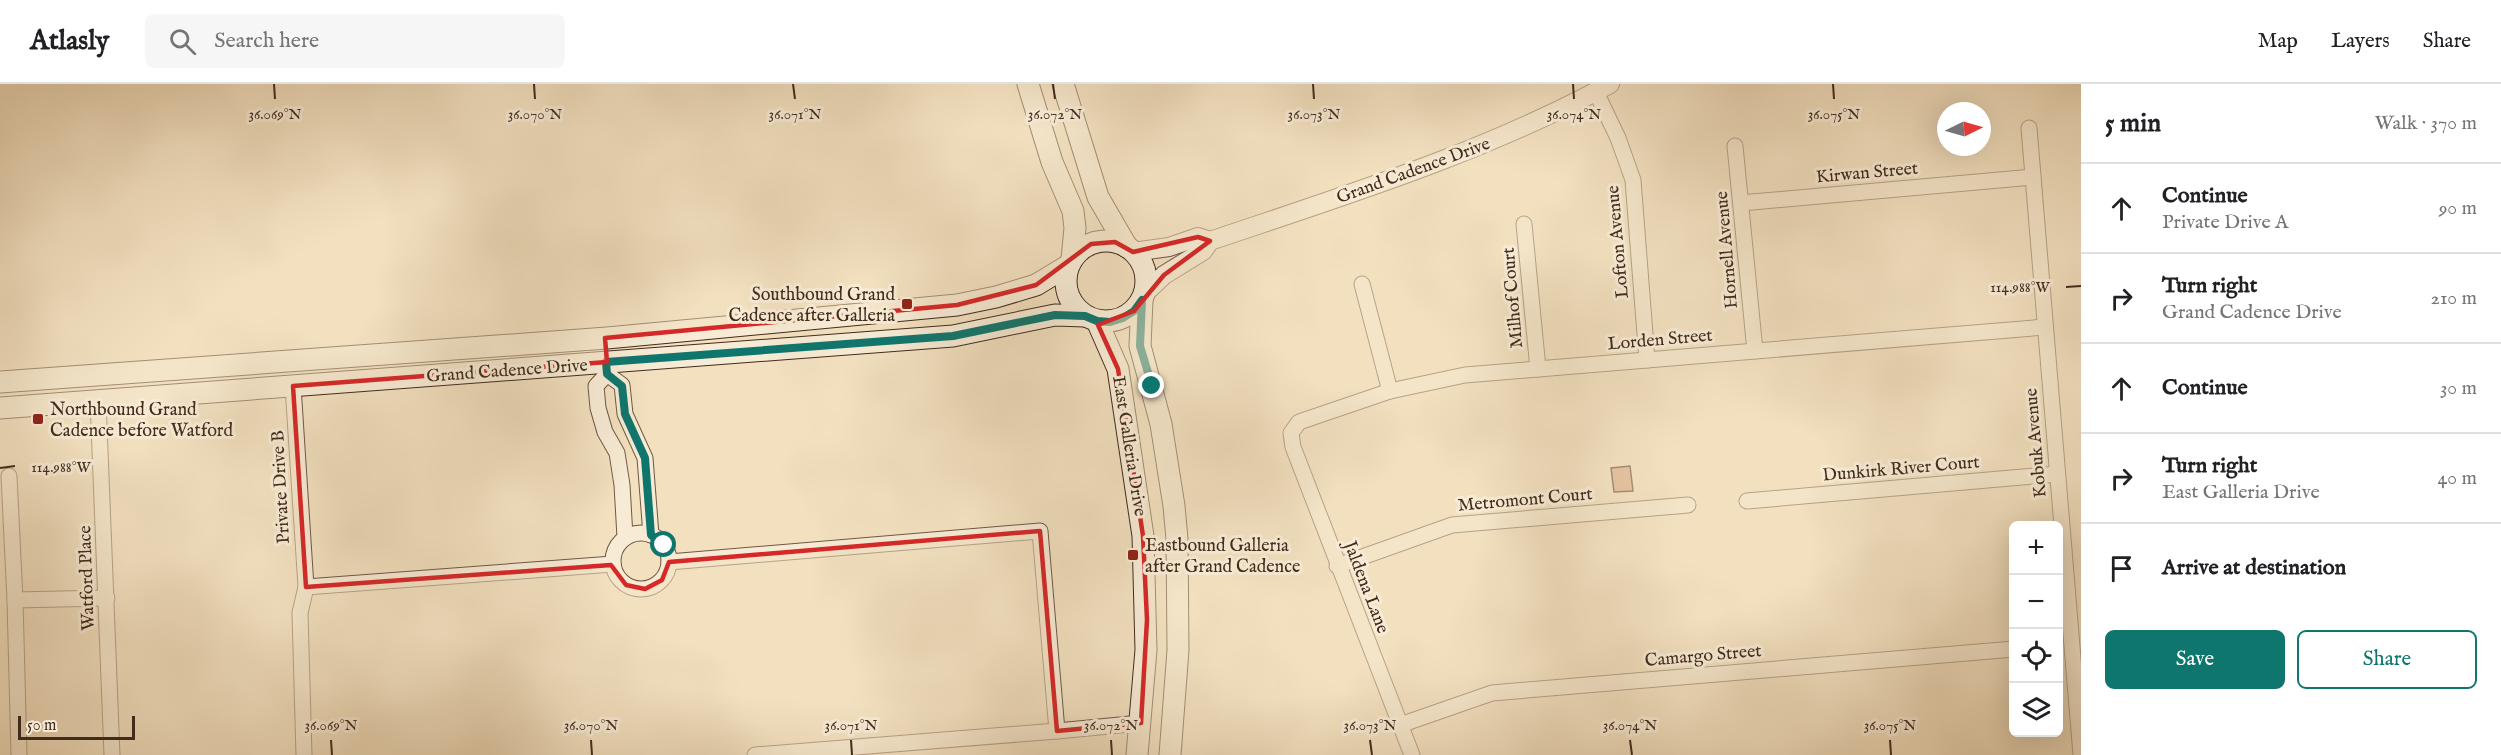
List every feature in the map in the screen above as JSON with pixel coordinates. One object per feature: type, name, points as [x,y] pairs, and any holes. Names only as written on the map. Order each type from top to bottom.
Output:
[{"type":"main road","points":[[1028,84],[1052,162],[1072,207],[1076,228],[1066,288],[1070,299],[1091,318],[1110,322],[1134,311],[1143,297],[1145,271],[1098,197],[1063,84]]},
{"type":"main road","points":[[1071,262],[1080,250],[1103,241],[1115,242],[1130,249]]},
{"type":"main road","name":"Grand Cadence Drive","points":[[0,382],[605,338],[957,305],[996,297],[1036,285],[1071,262]]},
{"type":"main road","name":"East Galleria Drive","points":[[1143,297],[1140,346],[1161,424],[1177,539],[1178,650],[1170,755]]},
{"type":"main road","name":"Grand Cadence Drive","points":[[0,408],[293,386],[607,368],[953,336],[1055,315],[1091,318]]},
{"type":"main road","name":"East Galleria Drive","points":[[1091,318],[1119,369],[1140,503],[1147,620],[1137,755]]},
{"type":"main road","points":[[605,338],[607,368]]},
{"type":"street","name":"Grand Cadence Drive","points":[[1143,297],[1164,275],[1203,251],[1210,241],[1437,164],[1523,128],[1603,88]]},
{"type":"street","name":"Lofton Avenue","points":[[1603,88],[1633,180],[1647,360]]},
{"type":"street","name":"Kobuk Avenue","points":[[2029,128],[2057,474],[2065,644],[2081,755]]},
{"type":"street","name":"Hornell Avenue","points":[[1735,146],[1755,351]]},
{"type":"street","name":"Kirwan Street","points":[[1741,203],[2033,177]]},
{"type":"street","name":"Milhof Court","points":[[1524,224],[1538,369]]},
{"type":"street","name":"Grand Cadence Drive","points":[[1130,249],[1169,247],[1198,237],[1210,241]]},
{"type":"street","points":[[1362,284],[1390,391]]},
{"type":"street","name":"Lorden Street","points":[[1291,433],[1299,422],[1390,391],[1465,375],[2045,327]]},
{"type":"street","points":[[625,537],[622,485],[617,453],[605,432],[598,408],[596,386],[607,368],[622,386],[625,414],[645,458],[651,535]]},
{"type":"street","name":"Private Drive B","points":[[293,386],[306,587],[300,613],[304,755]]},
{"type":"street","name":"Watford Place","points":[[98,400],[112,755]]},
{"type":"street","name":"Jaldena Lane","points":[[1291,433],[1293,447],[1337,566],[1412,755]]},
{"type":"street","name":"Dunkirk River Court","points":[[1747,501],[2057,474]]},
{"type":"street","points":[[9,476],[19,755]]},
{"type":"street","name":"Metromont Court","points":[[1337,566],[1452,525],[1688,505]]},
{"type":"street","points":[[669,562],[1040,531],[1057,731]]},
{"type":"street","points":[[642,533],[651,535],[664,545],[669,562],[662,580],[645,589],[626,585],[618,579],[613,564],[614,551],[625,537],[642,533]]},
{"type":"street","points":[[306,587],[613,564]]},
{"type":"street","points":[[15,600],[107,598]]},
{"type":"street","name":"Camargo Street","points":[[1400,725],[1492,693],[2009,649]]},
{"type":"street","points":[[755,755],[1141,723]]},
{"type":"highlighted area","points":[[1198,237],[1210,241],[1164,275],[1134,311],[1098,325],[1118,369],[1143,536],[1147,620],[1141,723],[1057,731],[1040,531],[669,562],[662,580],[645,589],[626,585],[611,565],[306,587],[293,386],[607,362],[605,338],[957,305],[1036,285],[1091,244],[1115,242],[1133,252]]},
{"type":"building","points":[[1630,466],[1633,491],[1614,492],[1611,468]]},
{"type":"place","name":"Southbound Grand Cadence after Galleria","points":[[907,304]]},
{"type":"place","name":"Northbound Grand Cadence before Watford","points":[[38,419]]},
{"type":"place","name":"Eastbound Galleria after Grand Cadence","points":[[1133,555]]},
{"type":"route","points":[[664,545],[651,535],[645,458],[625,414],[622,386],[607,374],[606,362],[953,336],[1026,319],[1055,315],[1085,316],[1097,321],[1110,322],[1134,311],[1142,300],[1140,346],[1152,386]]}]
